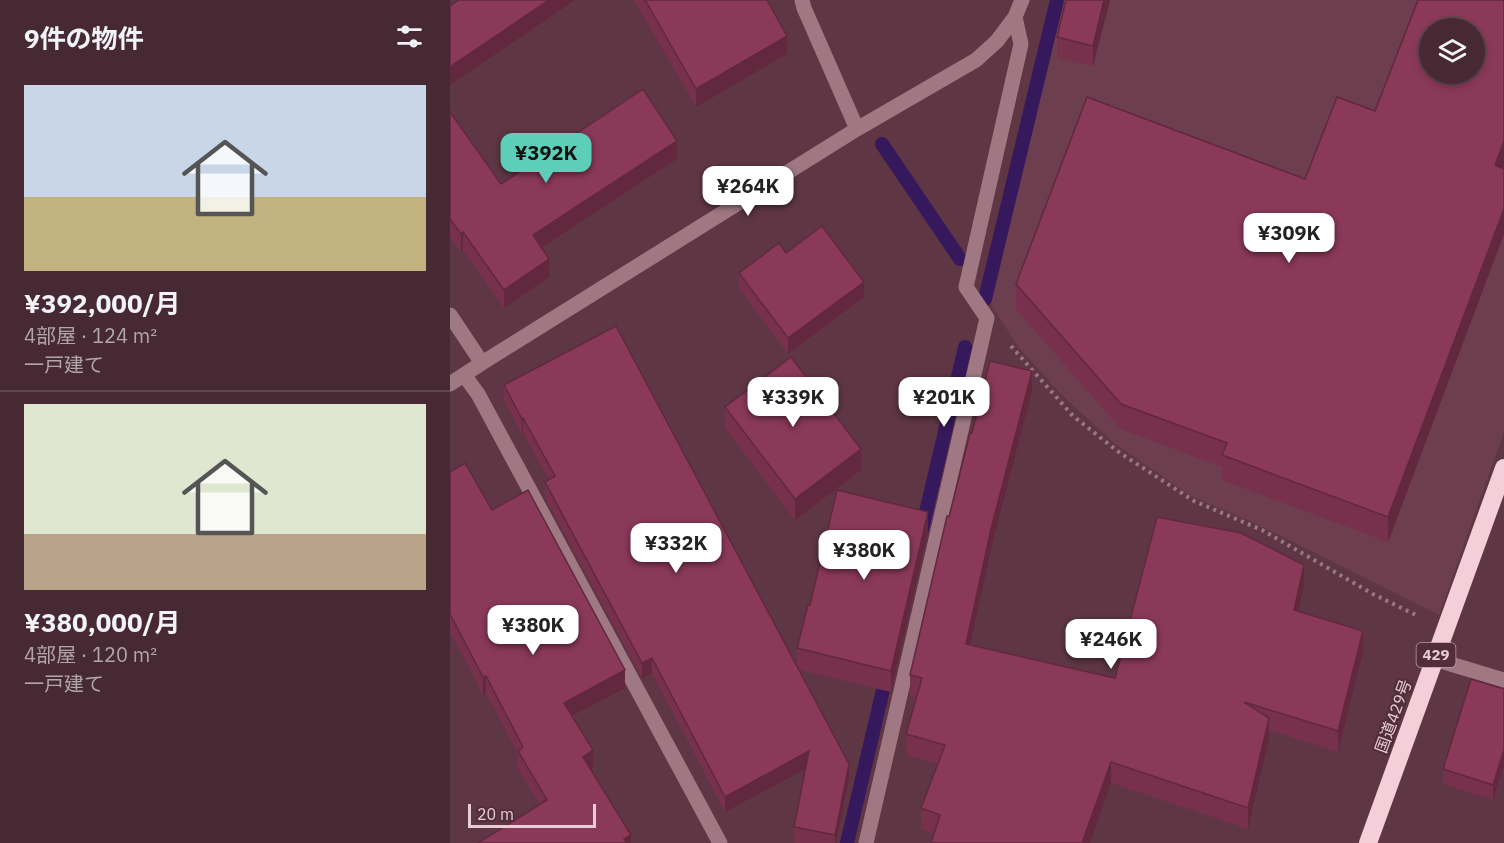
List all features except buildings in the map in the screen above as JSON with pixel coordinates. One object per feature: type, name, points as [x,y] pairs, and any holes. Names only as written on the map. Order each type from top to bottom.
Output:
[{"type":"highway","name":"国道429号","points":[[1368,843],[1504,468]]},
{"type":"street","points":[[802,0],[857,129]]},
{"type":"street","points":[[450,384],[857,129],[976,60],[997,41],[1015,16],[1022,0]]},
{"type":"street","points":[[866,843],[987,318],[966,286],[1021,44],[1015,16]]},
{"type":"street","points":[[450,315],[482,363]]},
{"type":"street","points":[[464,375],[478,394],[720,843]]},
{"type":"street","points":[[1434,659],[1504,680]]},
{"type":"path","points":[[987,318],[1073,416],[1120,453],[1194,501],[1262,530],[1373,594],[1445,629]]},
{"type":"shaded area","points":[[1059,0],[1504,0],[1504,432],[1439,615],[1263,527],[1191,496],[1114,443],[1060,393],[1019,348],[988,300]]},
{"type":"waterway","points":[[985,299],[1057,0]]},
{"type":"waterway","points":[[882,144],[960,259]]},
{"type":"waterway","points":[[922,529],[965,347]]},
{"type":"waterway","points":[[847,843],[887,673]]}]
